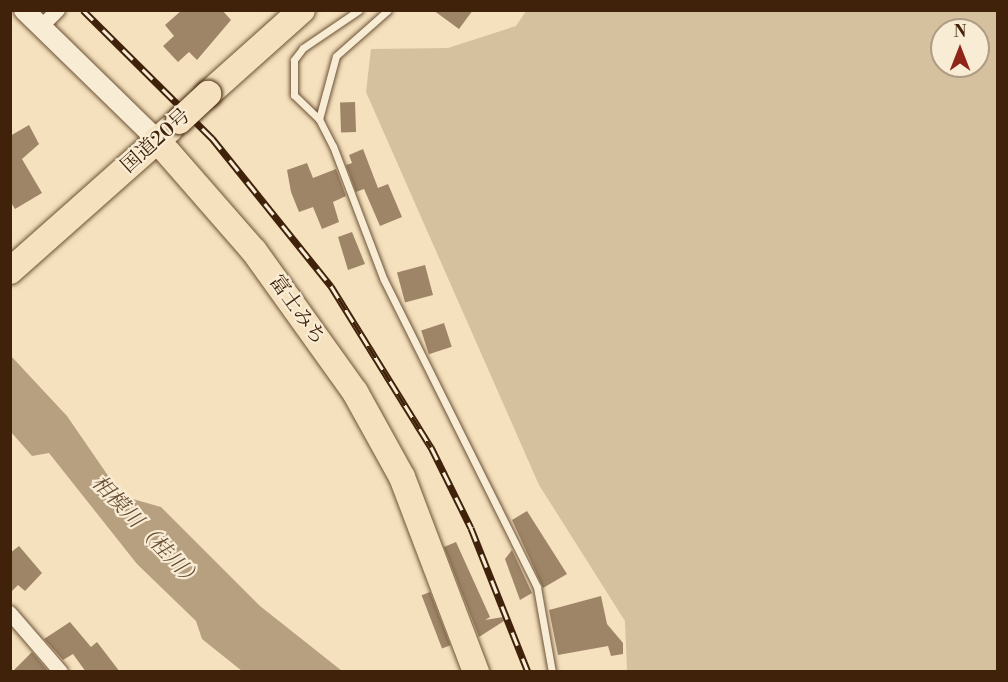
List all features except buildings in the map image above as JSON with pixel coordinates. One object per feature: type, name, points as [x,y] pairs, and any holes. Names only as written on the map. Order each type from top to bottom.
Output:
[{"type":"highway","name":"国道20号","points":[[10,271],[302,10]]},
{"type":"highway","name":"富士みち","points":[[157,140],[254,251],[355,392],[402,477],[476,672]]},
{"type":"street","name":"富士みち","points":[[24,10],[157,140]]},
{"type":"street","points":[[41,27],[58,10]]},
{"type":"street","points":[[10,613],[61,672]]},
{"type":"lane","points":[[358,10],[303,48],[294,60],[294,95],[319,119],[442,406],[537,587],[552,672]]},
{"type":"lane","points":[[319,119],[336,56],[388,10]]},
{"type":"shaded area","points":[[526,11],[997,11],[997,671],[627,671],[625,621],[539,485],[366,92],[371,49],[448,48],[516,26]]},
{"type":"water","name":"相模川（桂川）","points":[[11,356],[67,416],[122,496],[161,507],[260,606],[342,671],[242,671],[202,639],[196,621],[137,564],[49,453],[32,456],[11,432]]},
{"type":"railway","points":[[83,10],[212,138],[331,286],[431,447],[471,528],[528,672]]}]
